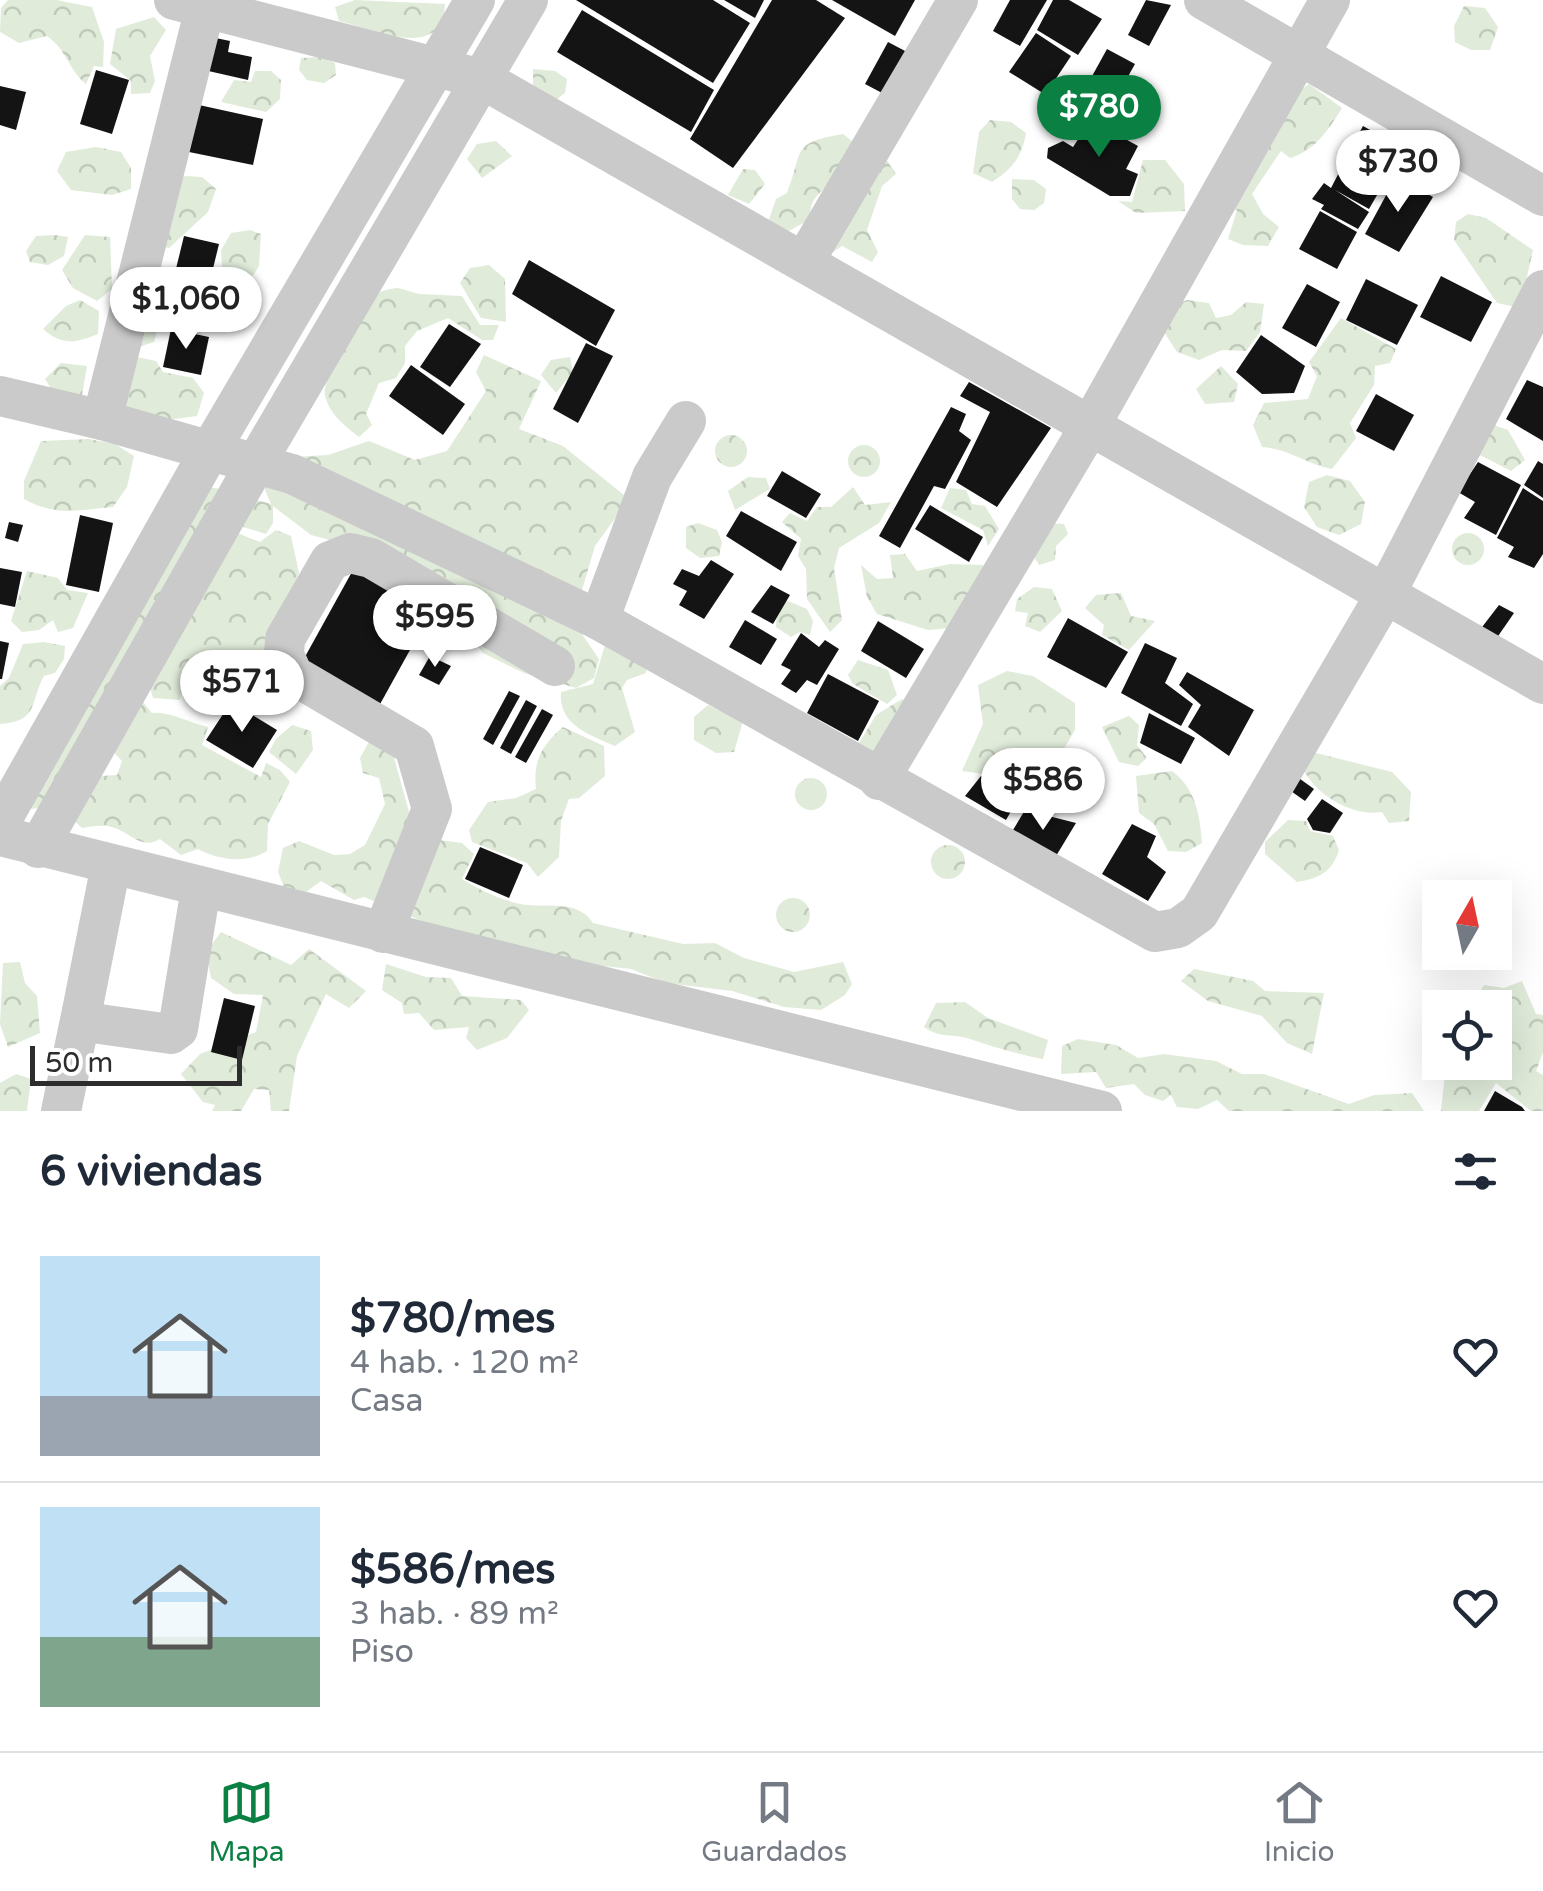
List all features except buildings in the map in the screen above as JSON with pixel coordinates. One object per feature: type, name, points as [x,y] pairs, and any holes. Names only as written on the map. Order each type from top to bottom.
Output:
[{"type":"street","points":[[0,823],[210,452],[475,0]]},
{"type":"street","points":[[528,0],[256,463],[19,842],[1102,1111]]},
{"type":"street","points":[[804,262],[958,0]]},
{"type":"street","points":[[1204,0],[1543,196]]},
{"type":"street","points":[[879,780],[1090,426],[1296,54],[1330,0]]},
{"type":"street","points":[[102,420],[196,2],[482,79],[1543,684]]},
{"type":"street","points":[[0,396],[102,420],[292,474],[598,620],[1155,932],[1178,928],[1199,913],[1386,595],[1543,290]]},
{"type":"street","points":[[598,620],[652,477],[686,421]]},
{"type":"street","points":[[383,933],[432,809],[414,746],[293,675],[284,655],[285,640],[330,561],[350,554],[371,558],[556,666]]},
{"type":"street","points":[[62,1111],[110,865]]},
{"type":"street","points":[[82,1011],[92,1023],[171,1034],[178,1029],[201,888]]},
{"type":"green space","points":[[8,0],[56,0],[92,7],[104,42],[103,67],[94,66],[86,84],[47,36],[19,43],[0,32],[1,8]]},
{"type":"green space","points":[[355,0],[445,4],[441,22],[433,33],[404,38],[339,21],[335,7]]},
{"type":"green space","points":[[1464,6],[1485,8],[1498,27],[1490,50],[1471,50],[1455,42],[1454,26]]},
{"type":"green space","points":[[154,17],[166,30],[150,56],[155,81],[150,93],[131,94],[131,81],[110,64],[116,29]]},
{"type":"green space","points":[[321,57],[335,63],[336,75],[324,83],[307,80],[299,70],[301,58]]},
{"type":"green space","points":[[533,69],[555,71],[567,79],[565,93],[555,100],[533,89]]},
{"type":"green space","points":[[255,71],[271,71],[281,80],[280,99],[266,112],[221,102],[234,80],[251,82]]},
{"type":"green space","points":[[1309,84],[1342,108],[1307,150],[1290,158],[1281,151],[1252,194],[1263,214],[1279,227],[1268,246],[1243,245],[1228,239],[1237,210],[1224,203],[1288,99]]},
{"type":"green space","points":[[990,120],[1011,122],[1026,133],[1015,162],[992,182],[973,173],[979,132]]},
{"type":"green space","points":[[843,134],[856,144],[814,199],[809,220],[785,233],[771,231],[769,219],[776,199],[787,193],[806,145]]},
{"type":"green space","points":[[496,141],[512,156],[482,178],[467,159],[477,144]]},
{"type":"green space","points":[[96,147],[121,152],[131,168],[131,189],[112,195],[71,190],[57,171],[66,152]]},
{"type":"green space","points":[[886,159],[896,174],[882,186],[867,230],[878,252],[872,262],[842,246],[830,254]]},
{"type":"green space","points":[[1143,160],[1165,160],[1184,184],[1185,211],[1136,213],[1118,201],[1132,202]]},
{"type":"green space","points":[[743,169],[755,170],[765,184],[749,204],[728,195]]},
{"type":"green space","points":[[202,177],[216,189],[208,212],[169,248],[146,243],[165,181]]},
{"type":"green space","points":[[1012,179],[1034,180],[1046,189],[1044,203],[1034,210],[1020,209],[1012,199]]},
{"type":"green space","points":[[1468,214],[1486,218],[1533,250],[1520,308],[1497,303],[1454,240],[1456,222]]},
{"type":"green space","points":[[250,230],[261,234],[259,266],[250,280],[223,281],[221,250],[231,233]]},
{"type":"green space","points":[[85,235],[110,237],[112,289],[97,301],[73,288],[62,270]]},
{"type":"green space","points":[[36,236],[68,237],[64,256],[48,265],[30,262],[26,251]]},
{"type":"green space","points":[[489,265],[505,279],[506,322],[481,318],[460,283],[470,268]]},
{"type":"green space","points":[[137,267],[166,269],[177,288],[253,296],[257,309],[238,331],[159,324],[154,342],[135,348]]},
{"type":"green space","points":[[398,288],[419,294],[462,296],[480,325],[499,325],[493,340],[482,340],[448,318],[417,331],[405,346],[405,363],[396,378],[379,383],[366,414],[372,425],[359,437],[334,414],[325,388],[339,348],[363,303],[379,292]]},
{"type":"green space","points":[[80,300],[99,311],[98,334],[69,341],[43,329],[66,306]]},
{"type":"green space","points":[[1187,300],[1209,303],[1216,318],[1231,315],[1246,302],[1264,304],[1260,332],[1246,351],[1222,350],[1199,360],[1177,352],[1164,332],[1169,307]]},
{"type":"green space","points":[[1341,318],[1396,349],[1390,363],[1375,366],[1374,385],[1350,423],[1356,438],[1332,469],[1262,447],[1253,425],[1264,403],[1308,399],[1317,376],[1309,362]]},
{"type":"green space","points":[[123,354],[156,361],[163,372],[193,378],[204,393],[197,416],[116,427]]},
{"type":"green space","points":[[484,355],[541,381],[519,429],[563,446],[629,499],[595,546],[573,621],[599,659],[594,678],[576,688],[524,673],[483,653],[456,619],[374,552],[311,535],[273,506],[273,523],[266,534],[243,527],[240,511],[253,499],[271,504],[262,483],[275,458],[328,455],[369,441],[415,460],[447,451],[486,391],[476,372]]},
{"type":"green space","points":[[570,357],[573,372],[556,393],[541,375],[551,360]]},
{"type":"green space","points":[[61,363],[87,366],[81,401],[58,400],[45,379]]},
{"type":"green space","points":[[1221,366],[1238,384],[1234,402],[1205,404],[1196,389]]},
{"type":"green space","points":[[1485,422],[1508,430],[1525,460],[1511,471],[1470,450]]},
{"type":"green space","points":[[731,435],[742,440],[747,451],[742,462],[731,467],[720,462],[715,451],[720,440]]},
{"type":"green space","points":[[89,439],[115,444],[134,456],[127,487],[113,507],[57,510],[24,499],[24,481],[41,441]]},
{"type":"green space","points":[[864,445],[875,450],[880,461],[875,472],[864,477],[853,472],[848,461],[853,450]]},
{"type":"green space","points":[[1327,475],[1350,481],[1365,502],[1361,524],[1339,535],[1317,527],[1304,507],[1309,482]]},
{"type":"green space","points":[[748,477],[766,478],[770,489],[735,510],[728,491]]},
{"type":"green space","points":[[208,487],[221,489],[44,808],[26,809]]},
{"type":"green space","points":[[853,487],[865,505],[891,502],[879,523],[839,548],[834,568],[842,620],[830,632],[807,599],[806,569],[798,556],[801,539],[782,522],[790,513],[807,521],[817,507],[831,507]]},
{"type":"green space","points":[[950,488],[966,490],[972,504],[985,506],[999,529],[988,546],[983,530],[941,508]]},
{"type":"green space","points":[[698,523],[717,530],[722,542],[719,556],[700,558],[686,548],[686,527]]},
{"type":"green space","points":[[1046,523],[1064,524],[1068,534],[1056,546],[1055,560],[1039,565],[1031,552]]},
{"type":"green space","points":[[276,530],[291,536],[299,573],[264,657],[276,679],[253,711],[192,707],[216,683],[202,668],[184,673],[180,700],[153,698],[146,672],[235,532],[260,542]]},
{"type":"green space","points":[[1468,533],[1479,538],[1484,549],[1479,560],[1468,565],[1457,560],[1452,549],[1457,538]]},
{"type":"green space","points":[[905,554],[917,571],[950,564],[983,565],[982,581],[952,628],[928,630],[877,614],[867,597],[861,565],[877,579],[893,578],[890,555]]},
{"type":"green space","points":[[27,571],[58,578],[67,590],[88,593],[73,628],[58,632],[53,620],[39,630],[22,632],[11,621]]},
{"type":"green space","points":[[1034,587],[1052,589],[1062,611],[1040,632],[1025,626],[1028,613],[1015,611],[1017,599]]},
{"type":"green space","points":[[1121,593],[1131,616],[1155,621],[1129,650],[1102,635],[1104,625],[1085,608],[1096,595]]},
{"type":"green space","points":[[788,601],[807,609],[813,621],[810,635],[800,632],[791,637],[776,627],[777,606]]},
{"type":"green space","points":[[23,644],[65,646],[64,659],[55,673],[44,676],[27,715],[0,724],[0,686],[9,678]]},
{"type":"green space","points":[[605,645],[647,662],[646,673],[627,680],[622,688],[635,732],[615,746],[570,721],[561,703],[561,692],[593,684]]},
{"type":"green space","points":[[858,660],[888,670],[897,695],[887,704],[853,684],[848,675]]},
{"type":"green space","points":[[1007,671],[1033,676],[1075,703],[1075,730],[1056,762],[1066,810],[1028,805],[1000,779],[962,771],[983,724],[978,685]]},
{"type":"green space","points":[[902,699],[917,714],[880,753],[861,761],[843,739],[859,743],[876,715]]},
{"type":"green space","points":[[142,701],[152,713],[173,715],[208,727],[202,745],[261,777],[266,763],[280,770],[290,782],[268,824],[267,851],[241,859],[198,849],[181,855],[160,839],[147,843],[111,827],[82,828],[68,815],[86,777],[117,775],[122,761],[105,743]]},
{"type":"green space","points":[[708,705],[743,721],[734,752],[716,753],[694,740],[694,717]]},
{"type":"green space","points":[[1129,716],[1139,725],[1137,745],[1147,758],[1138,766],[1119,762],[1102,727]]},
{"type":"green space","points":[[292,725],[311,731],[313,750],[296,774],[269,752],[276,739]]},
{"type":"green space","points":[[563,727],[604,746],[605,776],[579,798],[569,799],[561,821],[559,857],[538,877],[527,863],[472,842],[469,830],[488,802],[516,798],[536,789],[540,755]]},
{"type":"green space","points":[[370,740],[393,754],[416,837],[462,843],[474,854],[462,879],[483,890],[520,904],[570,907],[593,923],[683,944],[715,943],[744,958],[794,972],[843,962],[852,984],[845,995],[821,1010],[784,1007],[732,991],[666,983],[631,969],[576,963],[458,936],[364,897],[354,900],[321,881],[306,892],[284,887],[278,872],[283,848],[299,841],[334,855],[350,854],[365,845],[385,804],[379,778],[363,773],[360,758]]},
{"type":"green space","points":[[1308,751],[1392,772],[1411,792],[1409,821],[1389,823],[1382,812],[1357,810],[1332,800],[1304,771],[1299,759]]},
{"type":"green space","points":[[1172,771],[1191,794],[1200,822],[1202,843],[1186,852],[1168,851],[1154,824],[1139,813],[1136,776]]},
{"type":"green space","points":[[811,778],[823,782],[827,794],[823,806],[811,810],[799,806],[795,794],[799,782]]},
{"type":"green space","points":[[1288,820],[1306,821],[1310,831],[1333,836],[1339,850],[1324,873],[1297,882],[1265,854],[1265,842]]},
{"type":"green space","points":[[948,845],[960,850],[965,862],[960,874],[948,879],[936,874],[931,862],[936,850]]},
{"type":"green space","points":[[793,898],[805,903],[810,915],[805,927],[793,932],[781,927],[776,915],[781,903]]},
{"type":"green space","points":[[221,932],[291,965],[309,949],[366,991],[349,1008],[326,994],[297,1056],[289,1111],[271,1111],[269,1090],[254,1089],[241,1111],[212,1111],[215,1105],[203,1102],[181,1074],[200,1054],[256,1032],[263,995],[234,994],[211,978],[206,952]]},
{"type":"green space","points":[[20,962],[25,983],[37,996],[40,1033],[8,1047],[0,1024],[3,963]]},
{"type":"green space","points":[[386,964],[426,977],[451,978],[462,996],[521,1000],[529,1010],[507,1038],[477,1050],[466,1038],[469,1027],[434,1030],[419,1013],[404,1014],[402,1003],[382,990]]},
{"type":"green space","points":[[1194,969],[1253,981],[1265,991],[1324,993],[1312,1054],[1287,1043],[1262,1016],[1208,1001],[1181,981]]},
{"type":"green space","points":[[1522,981],[1536,1014],[1543,1015],[1543,1052],[1536,1071],[1543,1075],[1543,1111],[1531,1111],[1496,1083],[1479,1111],[1441,1111],[1444,1080],[1512,1080],[1512,990],[1481,990],[1484,985],[1504,988]]},
{"type":"green space","points":[[965,1002],[988,1018],[1048,1040],[1043,1059],[924,1027],[936,1003]]},
{"type":"green space","points":[[1078,1039],[1116,1045],[1138,1058],[1164,1054],[1216,1061],[1242,1074],[1264,1074],[1349,1104],[1374,1095],[1412,1093],[1424,1111],[1229,1111],[1217,1100],[1198,1109],[1177,1107],[1171,1095],[1163,1101],[1145,1095],[1134,1084],[1106,1088],[1096,1072],[1061,1074],[1062,1046]]},
{"type":"green space","points":[[16,1074],[31,1079],[27,1111],[0,1111],[0,1083]]}]
